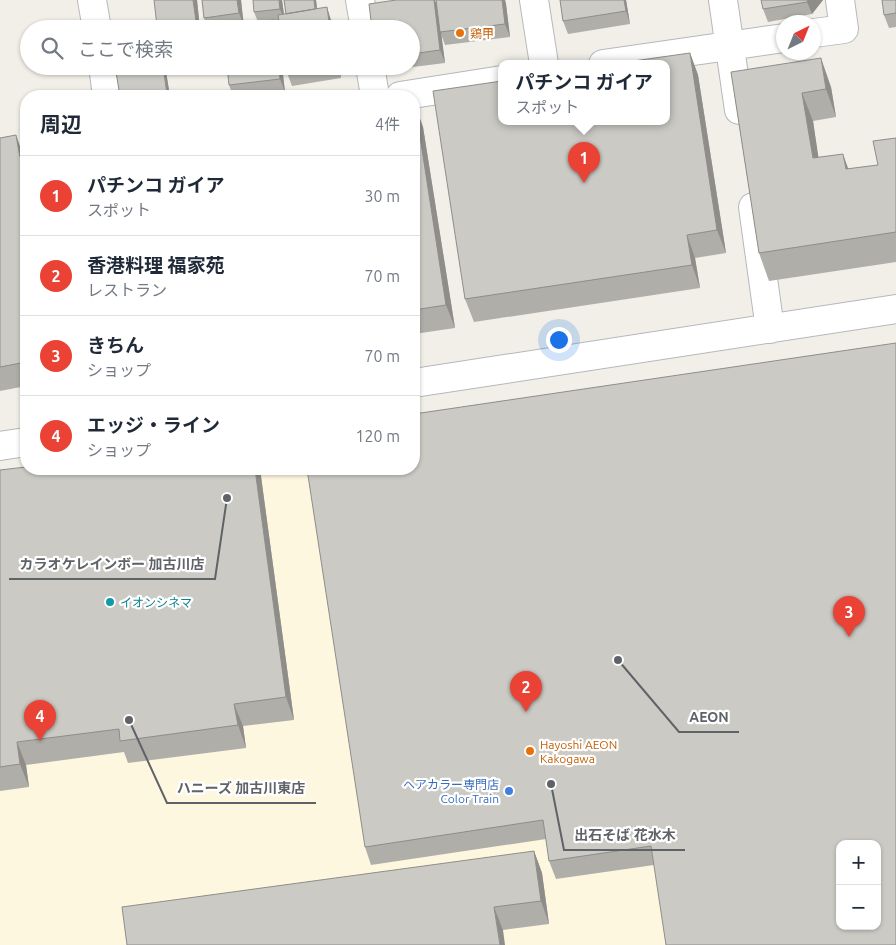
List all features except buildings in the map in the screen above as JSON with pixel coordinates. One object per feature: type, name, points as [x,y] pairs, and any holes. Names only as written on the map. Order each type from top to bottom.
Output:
[{"type":"street","points":[[92,0],[95,20]]},
{"type":"street","points":[[360,0],[363,20]]},
{"type":"street","points":[[534,0],[543,60]]},
{"type":"street","points":[[723,0],[743,134]]},
{"type":"street","points":[[821,32],[844,29],[840,0]]},
{"type":"street","points":[[631,60],[776,39]]},
{"type":"street","points":[[104,75],[106,90]]},
{"type":"street","points":[[372,75],[374,90]]},
{"type":"street","points":[[420,93],[498,81]]},
{"type":"street","points":[[749,183],[770,329]]},
{"type":"street","points":[[420,382],[896,309]]},
{"type":"street","points":[[0,446],[20,443]]},
{"type":"shaded area","points":[[896,349],[896,945],[0,945],[0,486],[72,475],[420,475],[420,468]]},
{"type":"place","name":"鶏甲","points":[[460,33]]},
{"type":"place","name":"パチンコ ガイア","points":[[584,183]]},
{"type":"place","name":"カラオケレインボー 加古川店","points":[[227,498]]},
{"type":"place","name":"イオンシネマ","points":[[110,602]]},
{"type":"place","name":"きちん","points":[[849,637]]},
{"type":"place","name":"AEON","points":[[618,660]]},
{"type":"place","name":"香港料理 福家苑","points":[[526,712]]},
{"type":"place","name":"ハニーズ 加古川東店","points":[[129,720]]},
{"type":"place","name":"エッジ・ライン","points":[[40,741]]},
{"type":"place","name":"Hayoshi AEON Kakogawa","points":[[530,751]]},
{"type":"place","name":"出石そば 花水木","points":[[551,784]]},
{"type":"place","name":"ヘアカラー専門店 Color Train","points":[[509,791]]}]
